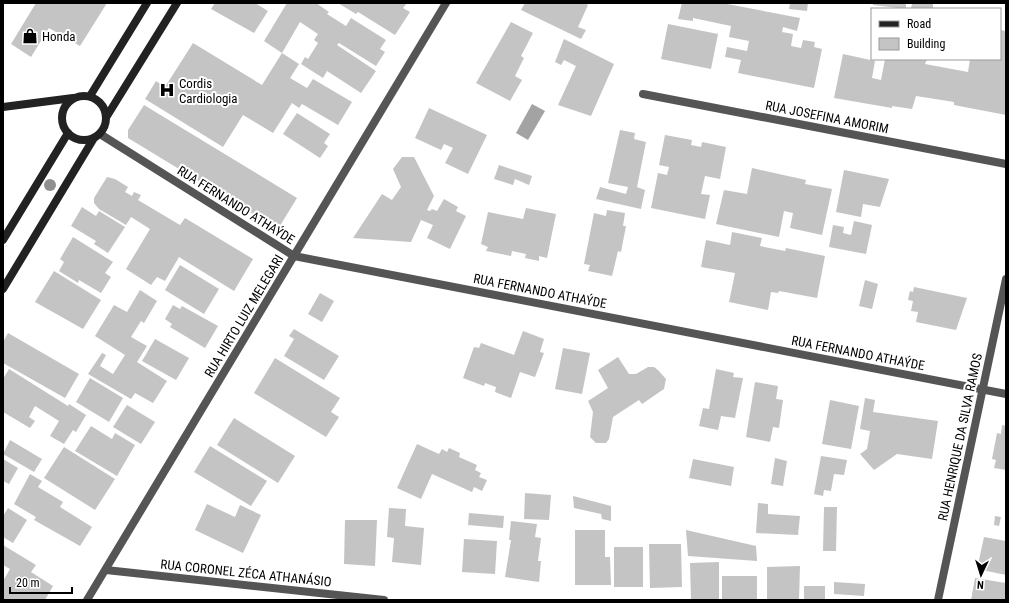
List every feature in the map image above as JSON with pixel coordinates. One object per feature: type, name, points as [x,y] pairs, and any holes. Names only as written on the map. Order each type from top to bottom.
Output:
[{"type":"street","points":[[90,96],[147,3]]},
{"type":"street","points":[[3,289],[97,136],[104,129],[107,116],[177,3]]},
{"type":"street","name":"RUA HIRTO LUIZ MELEGARI","points":[[87,600],[446,3]]},
{"type":"street","name":"RUA JOSEFINA AMORIM","points":[[643,94],[1006,164]]},
{"type":"street","points":[[3,107],[73,98],[84,95],[90,96],[102,103],[107,116]]},
{"type":"street","points":[[73,98],[64,108],[62,114],[62,121],[68,133],[81,140],[97,136]]},
{"type":"street","points":[[3,240],[68,133]]},
{"type":"street","name":"RUA FERNANDO ATHAÝDE","points":[[97,136],[294,256],[1006,394]]},
{"type":"street","name":"RUA HENRIQUE DA SILVA RAMOS","points":[[938,600],[1006,279]]},
{"type":"street","name":"RUA CORONEL ZÉCA ATHANÁSIO","points":[[106,570],[384,600]]},
{"type":"shaded area","points":[[532,104],[545,111],[528,140],[516,133]]},
{"type":"building","name":"Honda","points":[[36,3],[107,3],[80,46],[49,28],[31,57],[11,44]]},
{"type":"building","points":[[215,3],[255,3],[268,11],[254,33],[211,9]]},
{"type":"building","points":[[287,3],[316,3],[329,12],[327,14],[346,26],[351,18],[386,40],[380,49],[385,52],[376,66],[339,43],[337,45],[376,71],[361,93],[327,71],[323,78],[301,64],[305,57],[308,59],[318,43],[314,40],[318,34],[300,22],[282,53],[264,41]]},
{"type":"building","points":[[338,3],[407,3],[403,8],[410,12],[395,35],[358,12],[356,14]]},
{"type":"building","points":[[525,3],[585,3],[588,5],[578,27],[586,30],[581,39],[521,10]]},
{"type":"building","points":[[682,3],[722,3],[800,18],[797,31],[783,27],[782,32],[793,34],[791,46],[801,48],[803,40],[815,42],[814,47],[822,49],[814,88],[738,73],[741,60],[725,57],[727,47],[747,51],[749,41],[729,37],[731,26],[693,18],[693,21],[678,19]]},
{"type":"building","points":[[790,3],[808,3],[807,11],[789,9]]},
{"type":"building","points":[[873,3],[906,3],[906,8],[898,8],[873,5]]},
{"type":"building","points":[[912,3],[933,3],[933,8],[911,8]]},
{"type":"building","points":[[511,22],[533,33],[521,56],[524,58],[515,76],[522,80],[510,101],[476,83]]},
{"type":"building","points":[[668,24],[718,34],[711,69],[661,59]]},
{"type":"building","points":[[1001,30],[1006,31],[1006,115],[954,105],[954,102],[916,96],[912,109],[892,106],[892,108],[834,98],[843,54],[875,61],[872,78],[881,80],[885,60],[927,60],[925,64],[968,72],[970,60],[1001,60]]},
{"type":"building","points":[[564,39],[614,64],[591,116],[558,105],[576,66],[564,60],[561,65],[555,62]]},
{"type":"building","points":[[193,43],[262,85],[282,53],[299,64],[290,78],[307,88],[313,79],[352,102],[338,125],[302,104],[299,108],[292,103],[273,133],[243,115],[223,147],[145,99],[156,81],[165,87]]},
{"type":"building","points":[[144,105],[297,198],[278,229],[128,138],[128,130]]},
{"type":"building","points":[[429,108],[487,135],[468,174],[445,163],[453,148],[444,144],[441,150],[415,138]]},
{"type":"building","points":[[297,113],[330,134],[324,143],[328,146],[320,158],[283,134]]},
{"type":"building","points":[[620,130],[635,133],[634,139],[646,142],[637,187],[645,190],[641,209],[596,199],[600,187],[626,194],[628,187],[608,183]]},
{"type":"building","points":[[665,135],[692,140],[691,145],[701,147],[702,142],[726,147],[720,179],[705,176],[701,194],[710,195],[705,219],[651,208],[658,173],[667,175],[669,167],[659,165]]},
{"type":"building","points":[[402,157],[414,157],[434,196],[427,210],[430,211],[432,209],[437,211],[444,199],[458,207],[456,211],[466,216],[450,249],[427,238],[433,225],[421,220],[411,242],[353,238],[382,194],[392,200],[401,187],[393,169]]},
{"type":"building","points":[[499,165],[532,176],[529,185],[515,179],[513,185],[494,179]]},
{"type":"building","points":[[752,168],[806,180],[805,184],[832,189],[822,235],[790,228],[793,213],[784,211],[779,237],[716,224],[724,190],[747,194]]},
{"type":"building","points":[[844,170],[889,179],[880,207],[863,204],[861,217],[836,212]]},
{"type":"building","points":[[107,177],[115,179],[128,187],[125,192],[132,196],[134,192],[141,195],[138,200],[180,225],[185,218],[253,259],[234,291],[179,257],[165,281],[157,277],[151,285],[126,269],[150,229],[131,217],[126,225],[99,209],[94,203],[94,198]]},
{"type":"building","points":[[82,207],[96,216],[99,211],[125,227],[108,253],[94,244],[96,241],[71,226]]},
{"type":"building","points":[[526,208],[556,214],[547,258],[539,256],[539,261],[525,258],[526,254],[512,251],[511,256],[486,251],[488,247],[481,244],[488,212],[523,219]]},
{"type":"building","points":[[607,210],[625,213],[623,226],[626,226],[621,252],[618,251],[612,276],[588,271],[590,265],[584,264],[594,213],[606,216]]},
{"type":"building","points":[[854,221],[872,225],[866,254],[829,247],[833,225],[844,227],[843,233],[851,235]]},
{"type":"building","points":[[732,232],[762,238],[760,246],[785,251],[786,248],[825,256],[817,298],[779,291],[778,293],[771,292],[768,310],[729,302],[735,273],[701,267],[706,240],[730,245]]},
{"type":"building","points":[[73,237],[113,262],[105,273],[111,277],[101,293],[79,280],[78,283],[59,271],[64,262],[60,259]]},
{"type":"building","points":[[180,265],[219,289],[204,314],[165,290]]},
{"type":"building","points":[[54,271],[101,300],[83,329],[35,302]]},
{"type":"building","points":[[865,280],[878,284],[872,309],[859,306]]},
{"type":"building","points":[[914,287],[967,298],[956,330],[916,322],[918,312],[911,311],[913,301],[908,300],[910,291],[913,292]]},
{"type":"building","points":[[140,290],[157,301],[144,323],[141,321],[131,337],[147,346],[137,362],[167,381],[153,403],[135,393],[131,399],[88,374],[102,353],[106,355],[100,366],[113,374],[125,355],[95,336],[114,305],[127,312]]},
{"type":"building","points":[[320,293],[334,301],[322,322],[308,314]]},
{"type":"building","points":[[173,305],[180,309],[182,306],[218,326],[205,348],[170,327],[172,324],[165,319]]},
{"type":"building","points":[[294,329],[339,356],[324,380],[284,356],[294,339],[289,336]]},
{"type":"building","points":[[523,331],[544,339],[540,352],[544,353],[535,377],[520,372],[511,398],[495,392],[496,387],[485,383],[484,386],[463,378],[474,347],[479,348],[481,343],[514,355]]},
{"type":"building","points":[[8,333],[79,374],[65,398],[3,363],[3,342]]},
{"type":"building","points":[[155,339],[189,358],[176,380],[142,361]]},
{"type":"building","points":[[563,348],[590,353],[582,394],[555,389]]},
{"type":"building","points":[[618,357],[629,374],[636,374],[648,367],[654,367],[666,379],[664,389],[642,404],[639,400],[613,417],[609,439],[606,443],[596,443],[590,437],[593,412],[588,401],[608,388],[598,370]]},
{"type":"building","points":[[275,358],[340,398],[331,412],[339,417],[326,437],[254,393]]},
{"type":"building","points":[[9,369],[68,406],[69,404],[86,415],[76,432],[73,430],[64,444],[50,436],[59,421],[35,406],[29,417],[35,421],[30,428],[3,412],[3,379]]},
{"type":"building","points":[[716,369],[734,373],[733,377],[743,378],[735,418],[721,416],[718,430],[699,426],[703,408],[709,409]]},
{"type":"building","points":[[90,378],[123,398],[109,422],[76,402]]},
{"type":"building","points":[[755,382],[778,386],[776,399],[783,400],[779,428],[773,427],[770,442],[746,437]]},
{"type":"building","points":[[865,398],[875,400],[873,412],[938,421],[932,459],[897,454],[874,470],[860,454],[867,449],[870,431],[860,429]]},
{"type":"building","points":[[830,400],[859,406],[851,449],[822,444]]},
{"type":"building","points":[[127,405],[155,422],[141,444],[113,427]]},
{"type":"building","points":[[234,418],[295,456],[278,483],[217,445]]},
{"type":"building","points":[[1002,425],[1006,426],[1006,470],[994,468],[996,460],[992,459],[997,433],[1001,434]]},
{"type":"building","points":[[91,426],[112,439],[115,433],[135,445],[117,476],[75,451]]},
{"type":"building","points":[[10,440],[42,459],[34,472],[3,454]]},
{"type":"building","points":[[417,444],[439,454],[442,449],[447,452],[449,448],[460,453],[459,457],[477,465],[475,470],[481,473],[479,477],[487,480],[482,491],[474,487],[472,492],[432,474],[421,499],[397,488]]},
{"type":"building","points":[[210,446],[267,481],[251,506],[194,472]]},
{"type":"building","points":[[64,447],[115,479],[95,510],[44,478]]},
{"type":"building","points":[[821,456],[847,460],[844,475],[834,474],[831,491],[824,490],[823,496],[814,494]]},
{"type":"building","points":[[775,458],[787,461],[783,486],[771,484]]},
{"type":"building","points":[[3,459],[18,468],[9,484],[3,481]]},
{"type":"building","points":[[693,459],[734,467],[731,486],[689,478]]},
{"type":"building","points":[[30,474],[42,481],[38,487],[63,502],[60,507],[92,527],[80,546],[34,520],[36,517],[14,504]]},
{"type":"building","points":[[525,493],[551,495],[549,520],[524,519]]},
{"type":"building","points":[[573,496],[611,506],[611,521],[602,519],[601,514],[574,508]]},
{"type":"building","points":[[758,503],[768,504],[768,514],[800,516],[798,535],[756,533]]},
{"type":"building","points":[[207,504],[235,517],[240,505],[261,515],[243,553],[195,530]]},
{"type":"building","points":[[824,507],[837,507],[836,551],[823,551]]},
{"type":"building","points":[[8,508],[27,520],[13,543],[3,537],[3,516]]},
{"type":"building","points":[[389,508],[406,509],[405,526],[424,528],[421,565],[392,562],[394,538],[387,537]]},
{"type":"building","points":[[469,513],[504,516],[503,528],[468,525]]},
{"type":"building","points":[[995,516],[1001,517],[999,526],[994,525]]},
{"type":"building","points":[[345,520],[377,520],[375,566],[344,564]]},
{"type":"building","points":[[511,521],[537,524],[535,537],[541,538],[538,561],[541,561],[539,582],[505,577],[511,540],[509,540]]},
{"type":"building","points":[[575,530],[605,530],[605,557],[610,557],[611,585],[575,585]]},
{"type":"building","points":[[686,530],[756,546],[757,561],[688,556]]},
{"type":"building","points":[[984,537],[1006,541],[1006,575],[977,569]]},
{"type":"building","points":[[464,539],[497,541],[495,574],[462,572]]},
{"type":"building","points":[[649,544],[681,544],[682,587],[650,588]]},
{"type":"building","points":[[3,545],[36,565],[31,572],[53,586],[45,600],[3,600],[3,581],[10,569],[3,565]]},
{"type":"building","points":[[614,547],[643,547],[643,587],[614,587]]},
{"type":"building","points":[[719,562],[719,600],[691,600],[690,563]]},
{"type":"building","points":[[800,566],[799,600],[767,600],[767,567]]},
{"type":"building","points":[[722,576],[757,576],[757,600],[722,600]]},
{"type":"building","points":[[975,578],[1006,583],[1006,600],[971,600]]},
{"type":"building","points":[[834,582],[865,584],[864,596],[834,594]]},
{"type":"building","points":[[804,586],[825,586],[825,600],[804,600]]},
{"type":"place","name":"Honda","points":[[30,36]]},
{"type":"place","name":"Cordis Cardiologia","points":[[167,90]]}]
